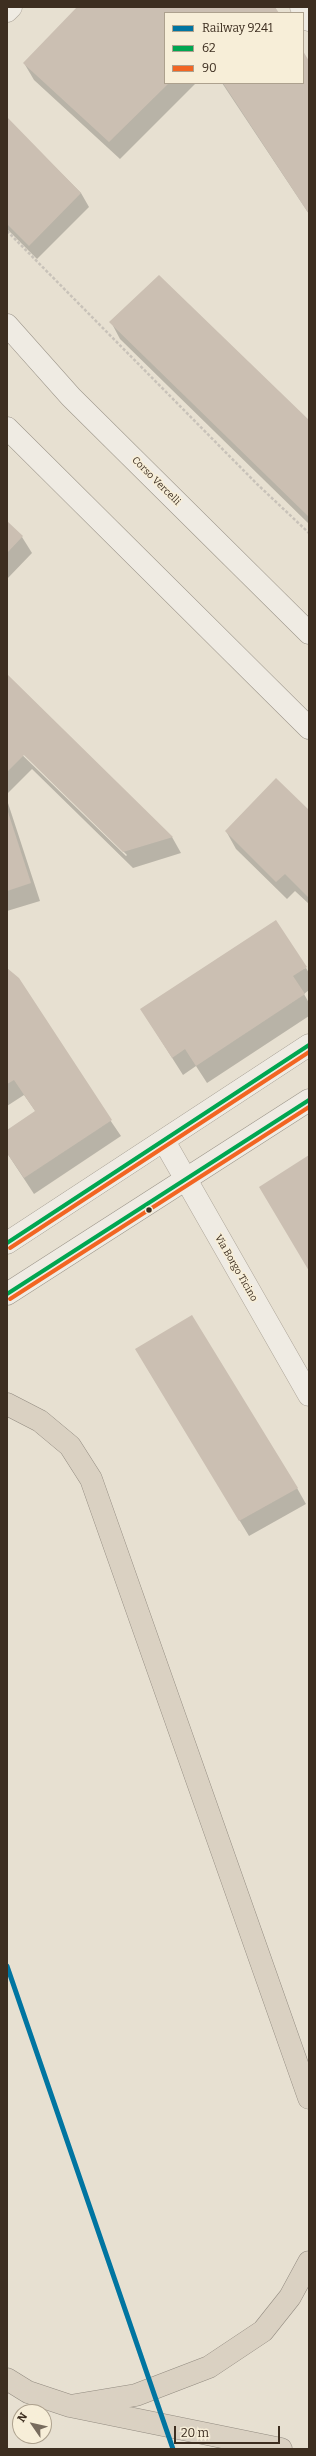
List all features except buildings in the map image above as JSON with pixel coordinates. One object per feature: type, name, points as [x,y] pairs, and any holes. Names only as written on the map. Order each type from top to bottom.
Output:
[{"type":"highway","points":[[7,1404],[40,1421],[70,1446],[91,1479],[309,2098]]},
{"type":"highway","points":[[70,2406],[136,2395],[210,2367],[263,2331],[290,2297],[309,2262]]},
{"type":"highway","points":[[7,2379],[28,2392],[70,2406],[272,2446]]},
{"type":"main road","points":[[7,11],[11,7]]},
{"type":"main road","points":[[301,7],[309,20]]},
{"type":"main road","name":"Corso Vercelli","points":[[7,325],[71,396],[309,633]]},
{"type":"main road","points":[[7,428],[309,728]]},
{"type":"main road","points":[[7,1243],[309,1045]]},
{"type":"main road","points":[[7,1294],[309,1100]]},
{"type":"main road","name":"Via Borgo Ticino","points":[[164,1140],[309,1395]]},
{"type":"path","points":[[7,231],[258,484],[309,533]]},
{"type":"rail line","name":"9241","points":[[7,1966],[173,2449]]},
{"type":"transit line","name":"62","points":[[7,1243],[309,1045]]},
{"type":"transit line","name":"90","points":[[10,1248],[309,1052]]},
{"type":"transit line","name":"62","points":[[7,1294],[309,1100]]},
{"type":"transit line","name":"90","points":[[10,1299],[309,1107]]}]
